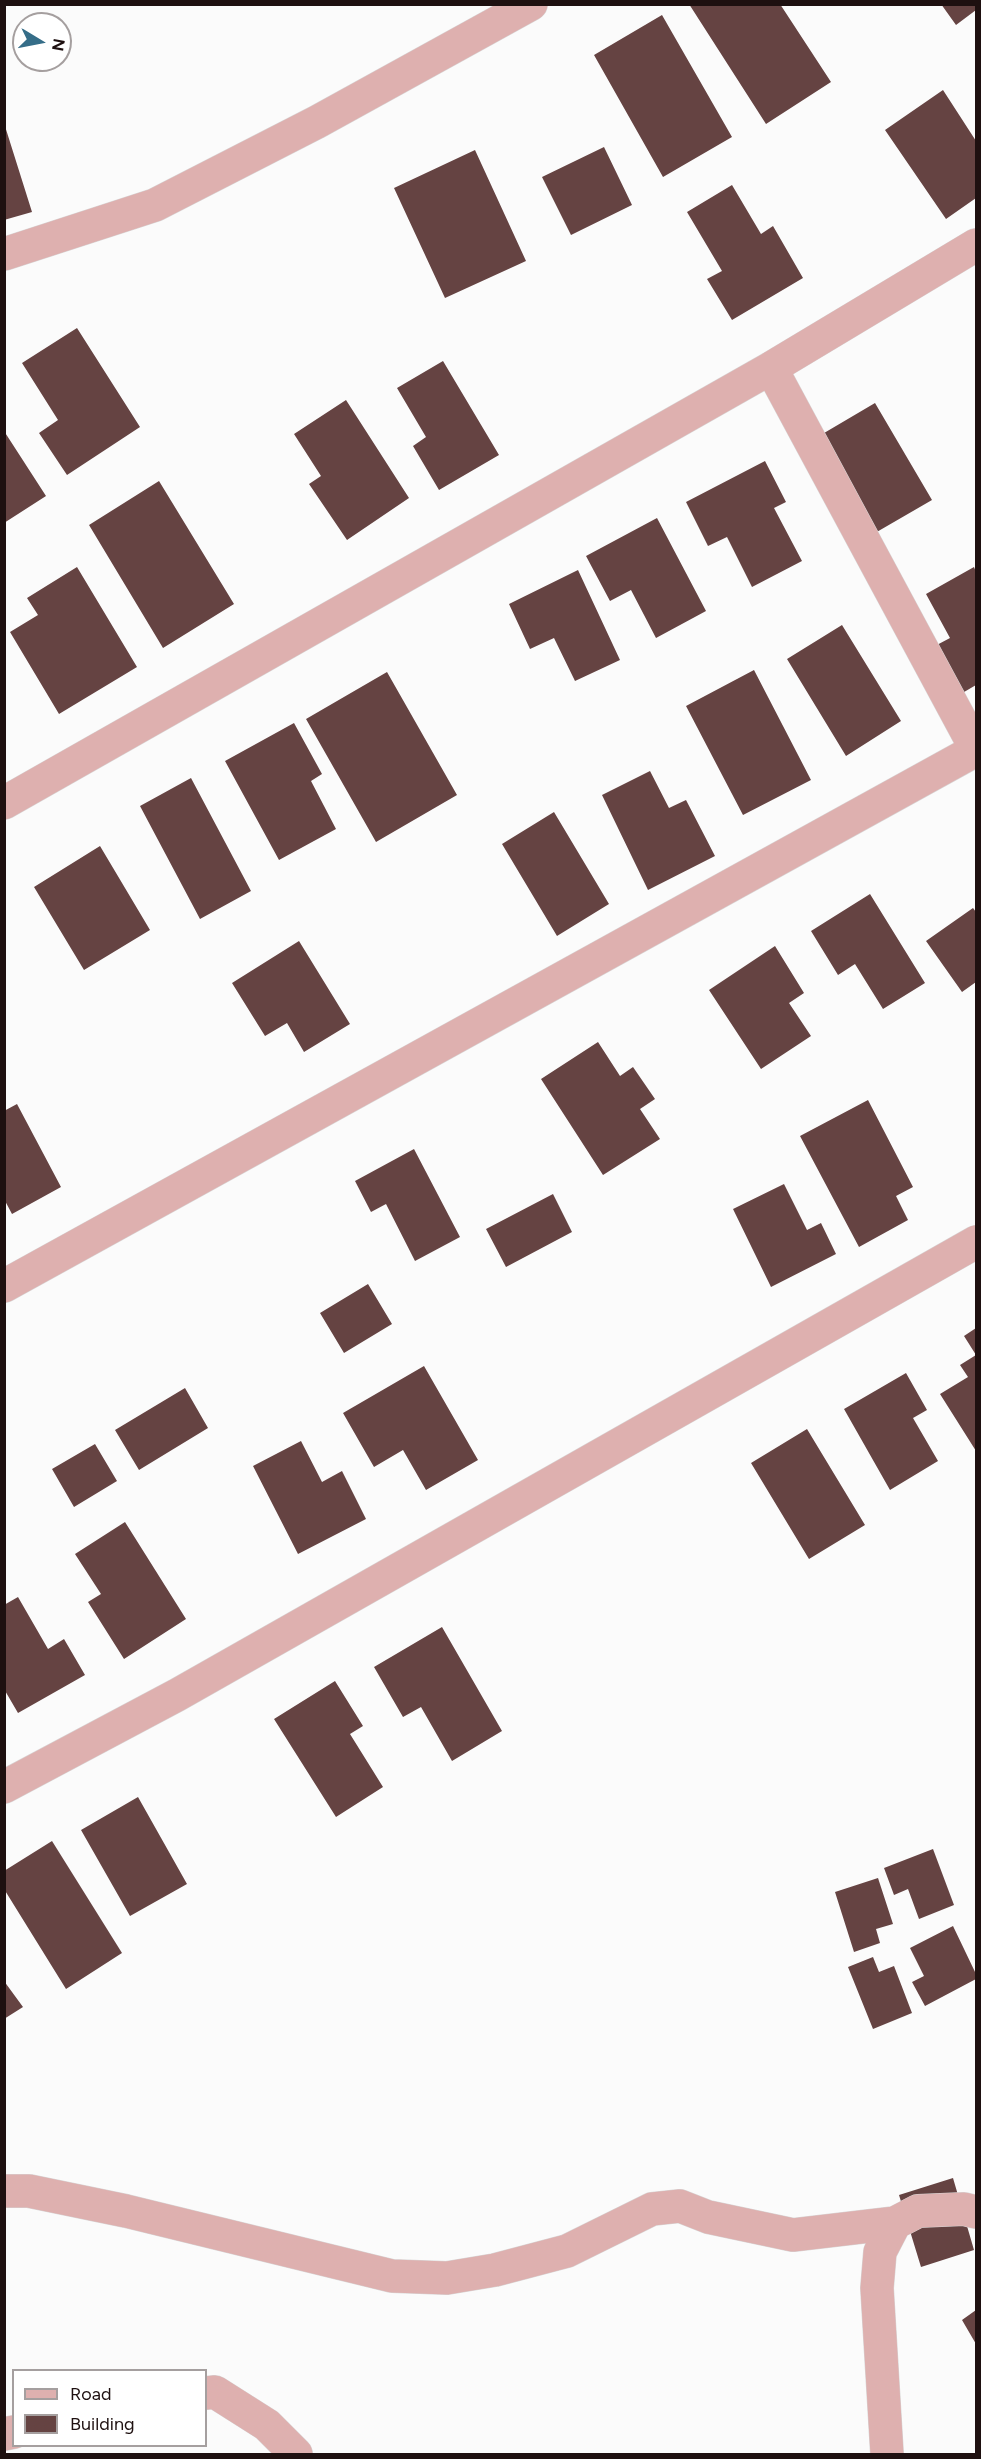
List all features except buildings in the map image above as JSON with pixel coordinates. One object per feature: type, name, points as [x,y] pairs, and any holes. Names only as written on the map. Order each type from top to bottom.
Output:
[{"type":"street","points":[[4,254],[155,205],[317,122],[531,4]]},
{"type":"street","points":[[4,803],[771,368],[976,245]]},
{"type":"street","points":[[4,1286],[976,750],[771,368]]},
{"type":"street","points":[[4,1787],[177,1695],[976,1242]]},
{"type":"street","points":[[4,2191],[29,2191],[126,2211],[393,2276],[447,2278],[495,2270],[567,2251],[651,2209],[680,2206],[708,2217],[793,2235],[896,2223],[918,2211],[964,2209],[976,2212]]},
{"type":"street","points":[[887,2454],[877,2288],[880,2252],[896,2223]]},
{"type":"street","points":[[207,2393],[215,2392],[267,2425],[296,2454]]}]
